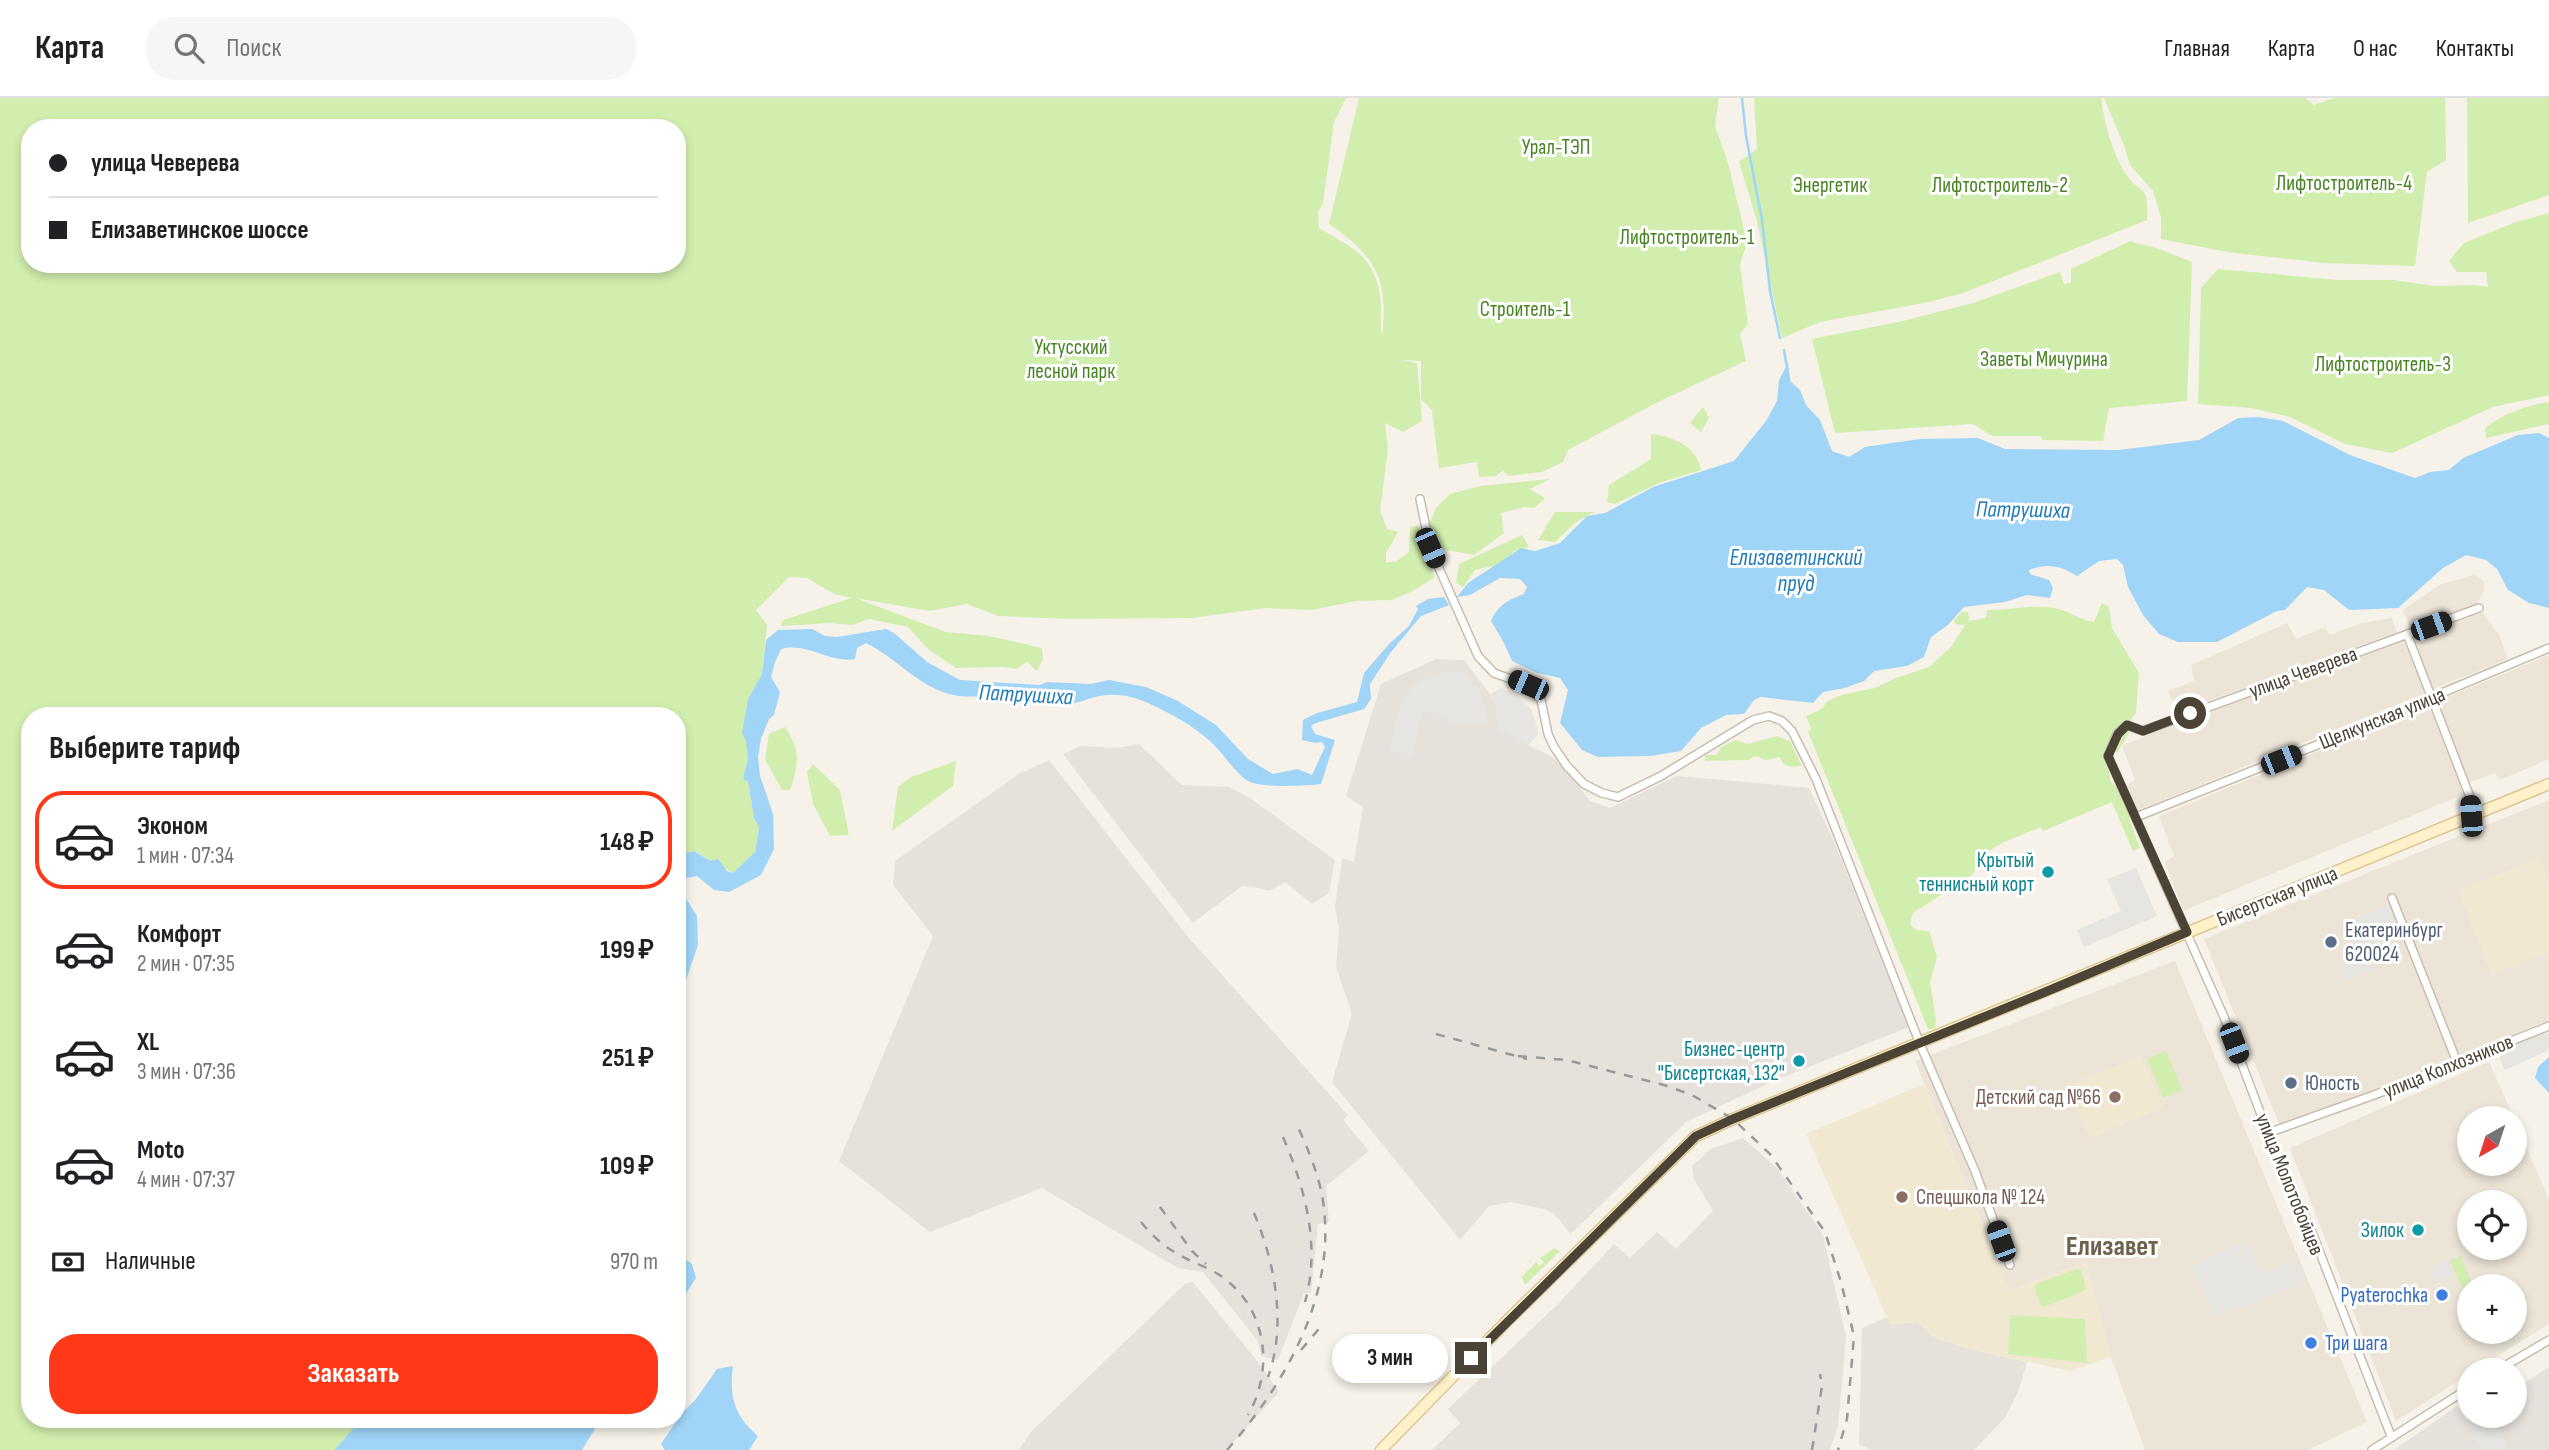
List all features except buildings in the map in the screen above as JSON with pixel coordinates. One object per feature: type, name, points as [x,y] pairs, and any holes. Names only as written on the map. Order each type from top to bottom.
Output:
[{"type":"main road","name":"Бисертская улица","points":[[1381,1450],[1509,1319],[1696,1136],[2549,784]]},
{"type":"street","points":[[1420,499],[1430,548],[1478,656],[1494,673],[1528,685],[1541,700],[1548,734],[1554,747],[1584,785],[1618,797],[1661,776],[1753,720],[1769,716],[1782,721],[1792,731],[1816,779],[1920,1044],[1975,1171],[2010,1265]]},
{"type":"street","name":"улица Чеверева","points":[[2127,725],[2143,731],[2479,608]]},
{"type":"street","points":[[2407,634],[2470,797],[2471,816]]},
{"type":"street","name":"Щелкунская улица","points":[[2136,817],[2549,648]]},
{"type":"street","name":"улица Молотобойцев","points":[[2127,725],[2118,734],[2108,756],[2224,1017],[2391,1436]]},
{"type":"street","points":[[2392,898],[2457,1062]]},
{"type":"street","name":"улица Колхозников","points":[[2268,1133],[2374,1095],[2549,1026]]},
{"type":"street","points":[[2518,1358],[2549,1340]]},
{"type":"street","points":[[2372,1450],[2457,1395]]},
{"type":"shaded area","points":[[2475,575],[2484,582],[2484,590],[2477,605],[2410,628],[2403,610],[2441,584]]},
{"type":"shaded area","points":[[2483,613],[2499,635],[2508,659],[2433,689],[2412,638]]},
{"type":"shaded area","points":[[2392,618],[2397,632],[2177,712],[2168,691],[2194,681],[2191,665],[2287,623],[2296,639],[2325,627],[2330,635],[2361,623]]},
{"type":"shaded area","points":[[2404,641],[2425,693],[2136,811],[2127,785],[2135,780],[2122,746],[2188,718]]},
{"type":"shaded area","points":[[2549,655],[2549,759],[2500,780],[2495,773],[2468,783],[2437,701]]},
{"type":"shaded area","points":[[1436,659],[1464,660],[1495,701],[1499,729],[1552,757],[1565,768],[1590,801],[1610,808],[1677,776],[1809,788],[1835,844],[1909,1027],[1776,1080],[1686,1122],[1571,1234],[1554,1214],[1544,1209],[1511,1202],[1489,1206],[1460,1240],[1332,1082],[1352,1014],[1336,967],[1339,929],[1335,907],[1342,859],[1354,861],[1363,807],[1346,796],[1381,684]]},
{"type":"shaded area","points":[[1453,671],[1464,673],[1474,686],[1478,684],[1489,723],[1449,724],[1450,718],[1424,711],[1412,755],[1390,751],[1397,715],[1411,688],[1422,679]]},
{"type":"shaded area","points":[[1501,688],[1515,694],[1531,709],[1539,733],[1529,745],[1499,729],[1495,701],[1489,695]]},
{"type":"shaded area","points":[[2429,706],[2464,794],[2183,911],[2165,862],[2174,856],[2159,816]]},
{"type":"shaded area","points":[[1139,744],[1182,785],[1229,787],[1250,798],[1335,860],[1329,893],[1312,904],[1285,882],[1269,891],[1242,886],[1193,923],[1063,754],[1080,746],[1116,748]]},
{"type":"shaded area","points":[[1049,760],[1188,937],[1348,1115],[1343,1120],[1369,1151],[1326,1186],[1329,1222],[1318,1224],[1311,1293],[1304,1293],[1278,1360],[1261,1356],[1258,1341],[1203,1272],[1178,1268],[1042,1188],[930,1232],[839,1161],[933,936],[893,885],[895,861],[1019,774]]},
{"type":"shaded area","points":[[2549,800],[2549,1020],[2280,1126],[2204,939]]},
{"type":"shaded area","points":[[2540,858],[2549,882],[2549,953],[2491,975],[2458,890]]},
{"type":"shaded area","points":[[2136,868],[2157,916],[2084,947],[2077,930],[2121,911],[2107,879]]},
{"type":"shaded area","points":[[2390,905],[2402,933],[2356,953],[2344,923]]},
{"type":"shaded area","points":[[2365,953],[2373,970],[2346,980],[2339,963]]},
{"type":"shaded area","points":[[2175,961],[2367,1422],[2308,1450],[2145,1450],[2111,1357],[2086,1261],[2009,1291],[1915,1061]]},
{"type":"shaded area","points":[[2549,1032],[2549,1050],[2505,1070],[2497,1051]]},
{"type":"shaded area","name":"Детский сад №66","points":[[2141,1055],[2163,1107],[2090,1139],[2067,1086]]},
{"type":"shaded area","points":[[2489,1062],[2509,1106],[2457,1106],[2457,1176],[2527,1176],[2527,1149],[2549,1200],[2549,1324],[2527,1338],[2527,1274],[2457,1274],[2457,1344],[2517,1344],[2494,1358],[2457,1358],[2457,1382],[2396,1421],[2290,1148]]},
{"type":"shaded area","name":"Спецшкола № 124","points":[[1924,1084],[2009,1291],[2086,1261],[2111,1357],[2070,1371],[1970,1349],[1933,1337],[1918,1322],[1890,1324],[1806,1134]]},
{"type":"shaded area","points":[[1743,1138],[1777,1168],[1823,1235],[1846,1337],[1838,1427],[1830,1450],[1432,1450],[1460,1423],[1448,1409],[1558,1304],[1614,1244],[1630,1258],[1657,1232],[1676,1249],[1713,1211],[1694,1179],[1692,1166],[1711,1149]]},
{"type":"shaded area","points":[[2247,1241],[2263,1274],[2297,1259],[2307,1281],[2215,1318],[2191,1266]]},
{"type":"shaded area","points":[[2448,1260],[2454,1275],[2435,1283],[2429,1269]]},
{"type":"shaded area","points":[[1193,1282],[1279,1392],[1226,1450],[1019,1450],[1031,1432],[1185,1284]]},
{"type":"shaded area","points":[[1887,1317],[1890,1324],[1918,1322],[1933,1337],[2027,1362],[2019,1389],[2005,1418],[1974,1450],[1872,1450],[1859,1445],[1862,1328]]},
{"type":"shaded area","points":[[2549,1367],[2549,1450],[2394,1450],[2457,1406],[2457,1428],[2527,1428],[2527,1381]]},
{"type":"shaded area","points":[[2470,1428],[2498,1428],[2510,1450],[2481,1450]]},
{"type":"green space","name":"Уктусский лесной парк","points":[[0,98],[1346,98],[1334,122],[1323,203],[1318,212],[1319,228],[1353,249],[1369,265],[1379,288],[1382,336],[1383,299],[1376,271],[1358,247],[1329,224],[1359,98],[1719,98],[1715,126],[1729,166],[1747,243],[1740,264],[1748,324],[1740,334],[1746,361],[1660,401],[1568,450],[1563,462],[1542,472],[1508,476],[1503,470],[1496,476],[1479,477],[1477,462],[1439,468],[1432,410],[1421,399],[1421,361],[1400,360],[1417,363],[1422,421],[1403,432],[1385,423],[1388,449],[1380,511],[1387,529],[1398,532],[1386,553],[1386,563],[1397,561],[1409,552],[1410,527],[1417,526],[1424,534],[1434,578],[1392,600],[1356,601],[1312,610],[1266,608],[1192,618],[1067,619],[998,616],[967,604],[929,611],[855,598],[946,632],[989,636],[1042,648],[1043,659],[1037,671],[1027,662],[1016,669],[956,668],[929,650],[908,627],[869,619],[853,625],[830,623],[781,626],[783,620],[852,598],[834,594],[807,578],[789,577],[756,610],[767,625],[762,674],[748,699],[748,759],[743,779],[748,782],[754,818],[759,828],[755,852],[733,873],[694,851],[686,853],[686,707],[21,707],[21,1428],[354,1428],[334,1450],[0,1450]]},
{"type":"green space","points":[[1754,98],[2101,98],[2106,127],[2116,156],[2125,173],[2145,194],[2147,220],[1963,293],[1820,322],[1782,338],[1757,221],[1739,162],[1757,149]]},
{"type":"green space","name":"Лифтостроитель-4","points":[[2104,98],[2305,98],[2314,105],[2334,98],[2445,98],[2446,160],[2427,172],[2415,266],[2323,263],[2227,252],[2161,239],[2161,217],[2153,191],[2130,165]]},
{"type":"green space","points":[[2467,98],[2549,98],[2549,195],[2468,223]]},
{"type":"green space","name":"Лифтостроитель-3","points":[[2549,213],[2549,395],[2493,407],[2392,453],[2345,444],[2290,417],[2251,408],[2198,404],[2201,288],[2218,269],[2339,280],[2393,280],[2436,286],[2488,287],[2486,272],[2457,272],[2449,261],[2464,243],[2513,223]]},
{"type":"green space","name":"Заветы Мичурина","points":[[2130,241],[2192,262],[2187,401],[2109,408],[2103,441],[2043,440],[2040,436],[1992,436],[1973,424],[1835,433],[1812,339],[1903,321],[1973,303],[2060,272],[2064,284],[2071,283],[2071,269]]},
{"type":"green space","points":[[2549,402],[2549,424],[2486,438],[2485,428],[2500,418],[2523,408]]},
{"type":"green space","points":[[1703,407],[1709,418],[1701,432],[1690,423]]},
{"type":"green space","points":[[1651,434],[1675,440],[1689,449],[1699,462],[1701,470],[1659,483],[1615,504],[1607,502],[1609,485],[1651,459]]},
{"type":"green space","points":[[1550,479],[1530,489],[1545,498],[1534,508],[1525,507],[1501,513],[1504,533],[1474,555],[1436,548],[1429,524],[1437,507],[1450,494],[1480,486]]},
{"type":"green space","points":[[1555,512],[1594,512],[1576,522],[1555,542],[1538,540]]},
{"type":"green space","points":[[1522,535],[1529,547],[1514,551],[1501,566],[1475,570],[1463,587],[1456,583],[1459,564]]},
{"type":"green space","points":[[2102,603],[2109,607],[2112,628],[2139,673],[2136,713],[2126,726],[2129,733],[2117,753],[2114,749],[2105,755],[2111,782],[2118,788],[2129,813],[2140,848],[2133,851],[2112,802],[2043,831],[2041,827],[2002,843],[1981,856],[1973,874],[1913,913],[1910,924],[1916,930],[1929,931],[1937,957],[1930,982],[1935,1029],[1928,1029],[1808,732],[1811,729],[1806,716],[1822,709],[1827,701],[1841,695],[1875,688],[1929,667],[1951,647],[1965,625],[1955,624],[1954,621],[1961,612],[1968,612],[1969,621],[1986,618],[1987,610],[2050,607],[2094,622]]},
{"type":"green space","points":[[785,727],[794,743],[797,757],[790,790],[782,790],[765,759],[769,734]]},
{"type":"green space","points":[[1777,736],[1790,741],[1802,766],[1791,767],[1783,764],[1780,757],[1766,760],[1756,756],[1748,760],[1705,761],[1705,755],[1717,755],[1721,747],[1735,740],[1748,744]]},
{"type":"green space","points":[[956,761],[953,786],[892,831],[898,787],[911,777]]},
{"type":"green space","points":[[813,764],[840,790],[849,835],[830,836],[813,804],[807,772]]},
{"type":"green space","points":[[2166,1051],[2182,1090],[2163,1098],[2147,1059]]},
{"type":"green space","points":[[1554,1248],[1560,1251],[1525,1285],[1522,1277],[1536,1262],[1540,1266],[1544,1262],[1540,1258]]},
{"type":"green space","points":[[2457,1258],[2463,1260],[2468,1274],[2457,1274],[2457,1276],[2450,1261]]},
{"type":"green space","points":[[2077,1269],[2081,1270],[2086,1288],[2084,1291],[2041,1306],[2036,1284]]},
{"type":"green space","points":[[2010,1315],[2085,1319],[2087,1363],[2008,1354]]},
{"type":"water","name":"Елизаветинский пруд","points":[[1788,363],[1790,381],[1800,390],[1806,405],[1820,420],[1832,451],[1849,457],[1865,447],[1919,439],[1978,438],[2005,449],[2119,450],[2199,440],[2238,418],[2259,417],[2283,421],[2350,455],[2415,478],[2430,472],[2449,470],[2463,458],[2518,435],[2539,433],[2549,438],[2549,608],[2529,603],[2508,590],[2497,569],[2486,560],[2466,555],[2443,568],[2398,608],[2349,610],[2324,590],[2307,587],[2285,610],[2277,611],[2217,642],[2178,642],[2159,634],[2143,615],[2128,587],[2123,565],[2117,559],[2099,561],[2077,576],[2059,567],[2042,566],[2029,570],[2030,574],[2049,580],[2053,588],[2050,598],[2027,595],[2005,602],[1964,607],[1948,625],[1931,637],[1924,657],[1907,666],[1874,671],[1864,681],[1823,692],[1813,703],[1761,697],[1754,700],[1744,714],[1726,715],[1701,728],[1681,751],[1650,756],[1598,757],[1582,750],[1560,723],[1568,690],[1560,678],[1537,673],[1512,661],[1491,621],[1500,607],[1524,594],[1527,587],[1520,579],[1500,578],[1470,595],[1457,597],[1468,583],[1521,548],[1535,551],[1560,543],[1587,516],[1605,513],[1653,487],[1734,461],[1766,421],[1777,401],[1779,380]]},
{"type":"water","name":"Патрушиха","points":[[1444,597],[1449,605],[1421,616],[1391,652],[1370,684],[1371,699],[1364,709],[1311,726],[1315,734],[1335,740],[1321,784],[1314,785],[1273,786],[1248,781],[1198,731],[1167,712],[1132,697],[1102,696],[1063,704],[1012,696],[960,696],[930,686],[866,643],[857,648],[855,659],[846,660],[801,648],[781,649],[771,677],[780,692],[774,715],[769,719],[761,739],[758,757],[760,776],[773,814],[774,849],[761,875],[729,892],[714,890],[697,876],[686,878],[686,853],[694,851],[711,861],[718,859],[727,871],[733,873],[755,852],[759,828],[754,818],[748,782],[743,779],[748,759],[742,733],[748,699],[762,674],[766,640],[778,630],[812,629],[825,636],[837,637],[886,629],[927,662],[960,680],[1040,685],[1047,682],[1091,684],[1109,680],[1146,687],[1178,701],[1216,725],[1248,759],[1273,774],[1298,769],[1312,775],[1325,747],[1322,742],[1302,740],[1303,720],[1317,713],[1357,702],[1364,673],[1409,626],[1418,609],[1416,606],[1428,599]]},
{"type":"water","points":[[686,899],[697,916],[698,945],[686,980]]},
{"type":"water","points":[[2549,1057],[2549,1093],[2535,1078],[2538,1067]]},
{"type":"water","points":[[686,1260],[692,1264],[696,1278],[686,1293]]},
{"type":"water","points":[[733,1366],[735,1405],[743,1421],[758,1436],[749,1450],[665,1450],[661,1444],[672,1428],[686,1428],[686,1409],[717,1369]]},
{"type":"water","points":[[354,1428],[595,1428],[582,1450],[334,1450]]},
{"type":"waterway","points":[[1742,98],[1746,136],[1762,220],[1770,291],[1780,338]]},
{"type":"waterway","points":[[1784,350],[1790,385]]},
{"type":"railway","points":[[1436,1034],[1527,1059]]},
{"type":"railway","points":[[1518,1056],[1567,1060],[1692,1095],[1733,1119],[1770,1154],[1825,1232],[1854,1336],[1847,1419],[1838,1450]]},
{"type":"railway","points":[[1227,1450],[1249,1424],[1287,1366],[1314,1303],[1322,1270],[1325,1236],[1323,1201],[1316,1172],[1297,1125]]},
{"type":"railway","points":[[1283,1137],[1304,1197],[1311,1239],[1310,1281],[1305,1302]]},
{"type":"railway","points":[[1160,1207],[1192,1251],[1206,1264]]},
{"type":"railway","points":[[1254,1213],[1268,1252],[1276,1294],[1277,1336],[1268,1377]]},
{"type":"railway","points":[[1141,1222],[1168,1248],[1225,1279],[1250,1307],[1258,1324],[1263,1361],[1256,1398],[1248,1415]]},
{"type":"railway","points":[[1301,1350],[1323,1324]]},
{"type":"railway","points":[[1812,1450],[1822,1386],[1820,1374]]},
{"type":"place","name":"Крытый теннисный корт","points":[[2048,872]]},
{"type":"place","name":"Екатеринбург 620024","points":[[2331,942]]},
{"type":"place","name":"Бизнес-центр \"Бисертская, 132\"","points":[[1799,1061]]},
{"type":"place","name":"Юность","points":[[2291,1083]]},
{"type":"place","name":"Детский сад №66","points":[[2115,1097]]},
{"type":"place","name":"Спецшкола № 124","points":[[1902,1197]]},
{"type":"place","name":"Зилок","points":[[2418,1230]]},
{"type":"place","name":"Pyaterochka","points":[[2442,1295]]},
{"type":"place","name":"Три шага","points":[[2311,1343]]},
{"type":"district","name":"Елизавет","points":[[2112,1245]]},
{"type":"route","points":[[1471,1358],[1696,1136],[2187,932],[2151,857],[2108,756],[2118,734],[2127,725],[2143,731],[2190,713]]},
{"type":"park label","name":"Урал-ТЭП","points":[[1556,147]]},
{"type":"park label","name":"Энергетик","points":[[1830,185]]},
{"type":"park label","name":"Лифтостроитель-2","points":[[2000,185]]},
{"type":"park label","name":"Лифтостроитель-1","points":[[1687,237]]},
{"type":"park label","name":"Строитель-1","points":[[1525,309]]}]
